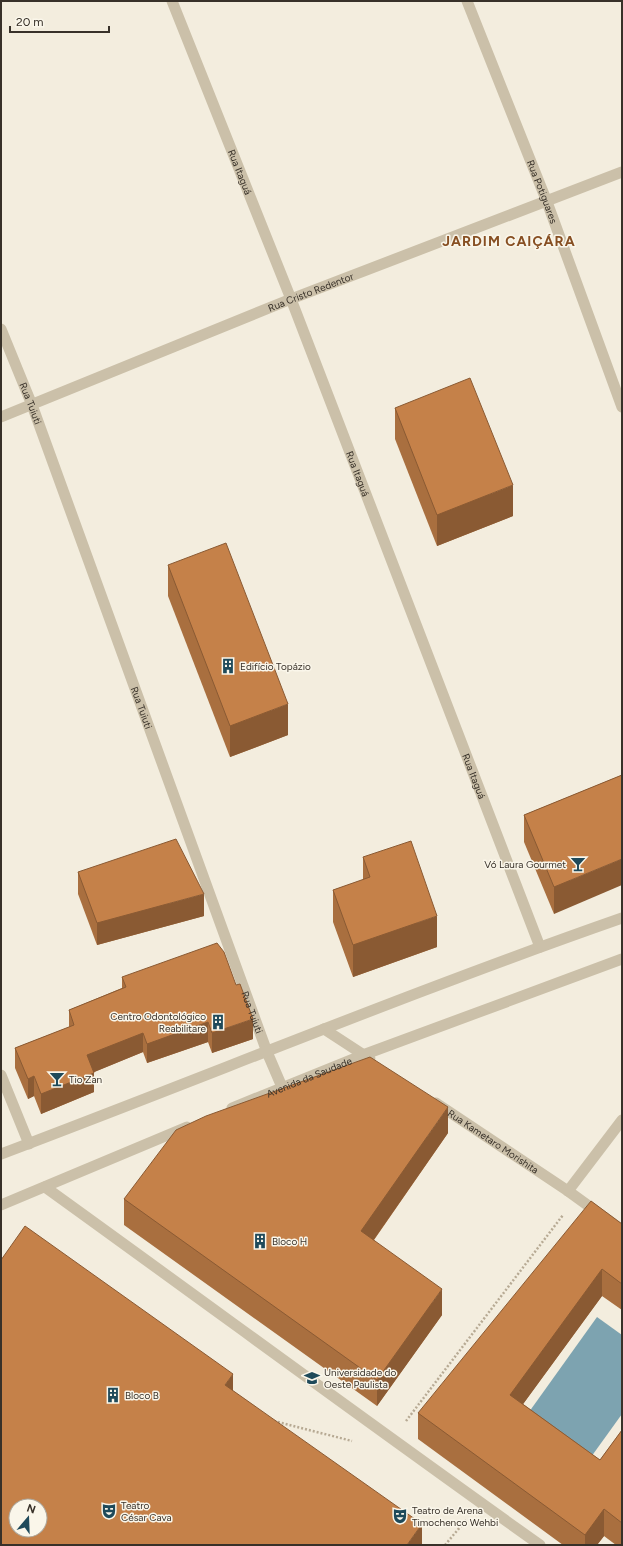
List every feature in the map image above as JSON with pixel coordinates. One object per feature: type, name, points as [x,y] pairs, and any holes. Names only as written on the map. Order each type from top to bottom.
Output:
[{"type":"street","name":"Rua Itaguá","points":[[172,1],[291,299],[540,947]]},
{"type":"street","name":"Rua Potiguares","points":[[467,1],[547,202],[622,407]]},
{"type":"street","name":"Rua Cristo Redentor","points":[[1,417],[291,299],[622,172]]},
{"type":"street","name":"Rua Tuiuti","points":[[1,329],[32,405],[266,1052],[282,1087]]},
{"type":"street","points":[[1,1154],[114,1112],[324,1029],[540,947],[622,918]]},
{"type":"street","name":"Avenida da Saudade","points":[[224,1111],[363,1055],[622,959]]},
{"type":"street","points":[[324,1029],[377,1064]]},
{"type":"street","points":[[1,1075],[29,1144]]},
{"type":"street","name":"Rua Kametaro Morishita","points":[[429,1099],[572,1194],[622,1230]]},
{"type":"street","points":[[572,1194],[622,1120]]},
{"type":"street","points":[[1,1205],[195,1123]]},
{"type":"street","points":[[45,1187],[275,1352],[391,1439],[540,1545]]},
{"type":"path","points":[[267,1419],[321,1431],[355,1442],[391,1439],[572,1194]]},
{"type":"path","points":[[445,1545],[480,1502]]},
{"type":"water","points":[[597,1317],[622,1335],[622,1414],[586,1464],[524,1419]]},
{"type":"building","points":[[470,378],[513,485],[437,515],[395,408]]},
{"type":"building","name":"Edifício Topázio","points":[[226,543],[288,704],[230,726],[168,565]]},
{"type":"building","name":"Vó Laura Gourmet","points":[[622,775],[622,859],[554,887],[524,815]]},
{"type":"building","points":[[176,839],[204,894],[97,923],[78,872]]},
{"type":"building","points":[[411,841],[437,916],[353,945],[333,890],[370,877],[363,857]]},
{"type":"building","points":[[217,943],[224,952],[236,985],[240,984],[253,1019],[212,1033],[208,1022],[147,1044],[143,1033],[87,1055],[94,1073],[41,1094],[34,1076],[28,1079],[15,1048],[74,1025],[69,1010],[126,987],[122,977]]},
{"type":"building","name":"Bloco H","points":[[370,1057],[448,1107],[361,1231],[442,1289],[377,1380],[124,1199],[176,1130],[206,1116]]},
{"type":"building","points":[[591,1201],[622,1224],[622,1284],[602,1269],[510,1395],[600,1460],[622,1430],[622,1523],[604,1509],[585,1535],[418,1413]]},
{"type":"building","points":[[25,1226],[233,1374],[225,1385],[422,1524],[407,1545],[1,1545],[1,1260]]},
{"type":"place","name":"Edifício Topázio","points":[[228,666]]},
{"type":"place","name":"Vó Laura Gourmet","points":[[578,864]]},
{"type":"place","name":"Centro Odontológico Reabilitare","points":[[218,1022]]},
{"type":"place","name":"Tio Zan","points":[[57,1079]]},
{"type":"place","name":"Bloco H","points":[[260,1241]]},
{"type":"place","name":"Universidade do Oeste Paulista","points":[[312,1378]]},
{"type":"place","name":"Bloco B","points":[[113,1395]]},
{"type":"place","name":"Teatro César Cava","points":[[109,1511]]},
{"type":"place","name":"Teatro de Arena Timochenco Wehbi","points":[[400,1516]]},
{"type":"district","name":"JARDIM CAIÇÁRA","points":[[509,241]]}]
